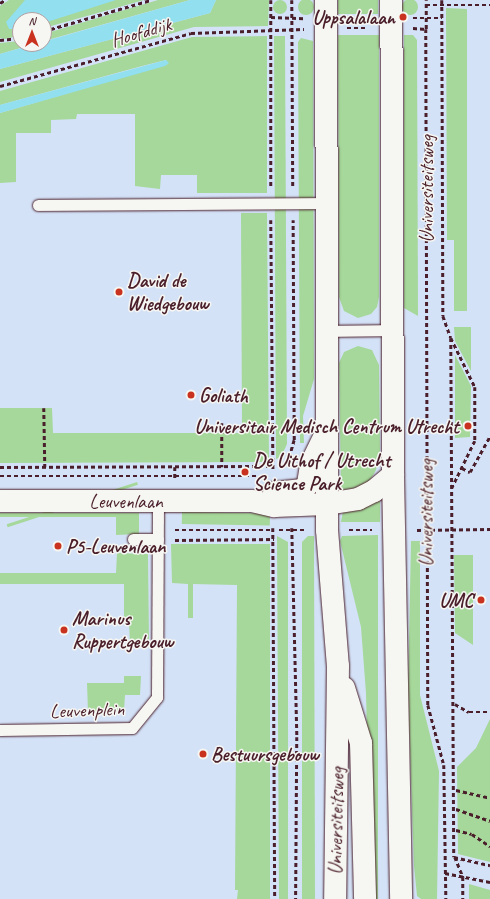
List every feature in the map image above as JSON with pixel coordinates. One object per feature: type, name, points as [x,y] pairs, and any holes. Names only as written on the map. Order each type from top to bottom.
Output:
[{"type":"main road","name":"Universiteitsweg","points":[[326,9],[328,204],[326,331],[327,504],[338,666],[335,899]]},
{"type":"main road","name":"Universiteitsweg","points":[[391,9],[393,475],[401,899]]},
{"type":"main road","name":"Leuvenlaan","points":[[0,501],[252,501],[274,492],[299,491],[308,484],[311,464],[327,431]]},
{"type":"main road","name":"Universiteitsweg","points":[[327,504],[358,499],[374,491],[393,475]]},
{"type":"main road","name":"Leuvenlaan","points":[[274,492],[327,504]]},
{"type":"main road","points":[[338,666],[361,743],[365,899]]},
{"type":"lane","points":[[38,205],[328,204]]},
{"type":"lane","points":[[326,331],[393,330]]},
{"type":"lane","name":"Leuvenplein","points":[[0,730],[132,728],[158,697],[158,501]]},
{"type":"lane","points":[[133,539],[158,536]]},
{"type":"path","points":[[0,3],[5,0]]},
{"type":"path","points":[[52,29],[150,0]]},
{"type":"path","points":[[271,0],[275,899]]},
{"type":"path","points":[[292,0],[293,17]]},
{"type":"path","points":[[442,0],[443,316],[451,338],[475,387],[475,441],[452,490]]},
{"type":"path","points":[[426,5],[490,5]]},
{"type":"path","points":[[271,17],[293,17],[326,9],[391,9],[442,18]]},
{"type":"path","name":"Hoofddijk","points":[[0,86],[192,33],[292,29],[293,17]]},
{"type":"path","name":"Universiteitsweg","points":[[426,29],[426,530],[428,705],[444,765],[446,899]]},
{"type":"path","points":[[0,40],[12,39]]},
{"type":"path","points":[[451,338],[456,790],[454,857],[462,876],[463,899]]},
{"type":"path","points":[[44,408],[45,468]]},
{"type":"path","points":[[222,423],[222,467]]},
{"type":"path","points":[[462,468],[470,472],[490,436]]},
{"type":"path","points":[[0,468],[273,466]]},
{"type":"path","points":[[0,476],[274,492]]},
{"type":"path","points":[[158,536],[293,530]]},
{"type":"path","points":[[426,530],[490,530]]},
{"type":"path","points":[[158,536],[274,539]]},
{"type":"path","points":[[454,704],[469,712],[490,712]]},
{"type":"path","points":[[456,790],[490,798]]},
{"type":"path","points":[[456,809],[490,821]]},
{"type":"path","points":[[456,830],[472,834],[490,846]]},
{"type":"path","points":[[454,857],[490,865]]},
{"type":"path","points":[[445,873],[490,882]]},
{"type":"shaded area","name":"De Uithof / Utrecht Science Park","points":[[0,0],[490,0],[490,899],[0,899]]},
{"type":"green space","points":[[306,-1],[313,4],[314,7],[309,14],[306,15],[299,10],[298,7],[303,0]]},
{"type":"green space","points":[[407,-1],[413,-1],[418,4],[416,13],[413,15],[407,15],[402,10],[402,4]]},
{"type":"green space","points":[[9,0],[144,0],[52,26],[52,12],[12,12],[12,37],[6,39],[0,38],[0,6]]},
{"type":"green space","points":[[158,0],[190,0],[52,39],[52,32]]},
{"type":"green space","points":[[216,0],[269,0],[268,26],[194,27],[0,82],[0,69],[210,13]]},
{"type":"green space","points":[[277,0],[283,0],[287,4],[287,10],[283,14],[277,14],[273,10],[273,4]]},
{"type":"green space","points":[[338,0],[378,0],[378,14],[338,14]]},
{"type":"green space","points":[[446,8],[467,9],[467,311],[454,311],[454,240],[447,240]]},
{"type":"green space","points":[[338,35],[379,35],[379,297],[377,307],[371,314],[358,318],[344,311],[339,297]]},
{"type":"green space","points":[[404,35],[413,35],[417,40],[418,316],[404,308]]},
{"type":"green space","points":[[267,36],[267,193],[197,193],[197,175],[161,175],[160,189],[135,186],[135,114],[77,114],[76,119],[51,120],[51,133],[16,133],[16,182],[0,183],[0,113],[168,64],[166,60],[0,105],[0,91],[192,37]]},
{"type":"green space","points":[[274,36],[285,36],[287,444],[281,457],[276,459]]},
{"type":"green space","points":[[301,38],[313,41],[314,379],[303,416],[304,443],[300,443],[298,42]]},
{"type":"green space","points":[[12,42],[12,50],[0,54],[0,43]]},
{"type":"green space","points":[[241,213],[267,213],[269,462],[0,463],[0,408],[52,408],[53,433],[242,433]]},
{"type":"green space","points":[[454,327],[471,327],[471,371],[455,341]]},
{"type":"green space","points":[[358,346],[372,350],[379,365],[380,453],[376,470],[368,484],[347,490],[341,489],[339,363],[344,352]]},
{"type":"green space","points":[[455,355],[471,386],[470,437],[455,438]]},
{"type":"green space","points":[[137,482],[138,485],[8,527],[7,524]]},
{"type":"green space","points":[[375,500],[380,501],[380,522],[341,522],[343,511],[360,509]]},
{"type":"green space","points":[[182,512],[270,514],[270,526],[182,524]]},
{"type":"green space","points":[[0,513],[139,513],[139,534],[116,535],[116,517],[0,517]]},
{"type":"green space","points":[[378,535],[378,899],[371,899],[366,693],[361,627],[340,541],[342,536]]},
{"type":"green space","points":[[277,536],[288,542],[288,899],[279,899]]},
{"type":"green space","points":[[308,536],[314,536],[315,899],[302,899],[302,542]]},
{"type":"green space","points":[[411,541],[420,541],[420,695],[439,771],[437,899],[421,899],[417,896],[414,866],[408,693]]},
{"type":"green space","points":[[171,544],[270,544],[270,899],[237,899],[238,890],[235,890],[237,585],[193,584],[193,618],[188,618],[188,584],[172,583]]},
{"type":"green space","points":[[117,553],[148,554],[149,645],[130,645],[129,621],[124,621],[124,584],[0,584],[0,573],[116,573]]},
{"type":"green space","points":[[454,555],[473,555],[473,645],[455,633]]},
{"type":"green space","points":[[124,676],[141,676],[140,695],[125,695],[124,711],[88,712],[87,683],[124,683]]},
{"type":"green space","points":[[490,719],[490,862],[458,854],[457,767],[476,748]]},
{"type":"green space","points":[[469,884],[490,890],[490,899],[469,899]]},
{"type":"water","points":[[25,0],[116,0],[52,20],[52,12],[15,12]]},
{"type":"water","points":[[190,0],[216,0],[210,13],[0,69],[0,54],[12,51],[12,52],[52,52],[52,39]]},
{"type":"water","points":[[12,15],[12,29],[9,29],[6,22]]},
{"type":"water","points":[[166,60],[169,63],[165,66],[0,113],[0,105]]},
{"type":"place","name":"Uppsalalaan","points":[[403,17]]},
{"type":"place","name":"David de Wiedgebouw","points":[[119,292]]},
{"type":"place","name":"Goliath","points":[[191,395]]},
{"type":"place","name":"Universitair Medisch Centrum Utrecht","points":[[468,426]]},
{"type":"place","name":"De Uithof / Utrecht Science Park","points":[[245,472]]},
{"type":"place","name":"P5-Leuvenlaan","points":[[58,546]]},
{"type":"place","name":"UMC","points":[[481,600]]},
{"type":"place","name":"Marinus Ruppertgebouw","points":[[64,630]]},
{"type":"place","name":"Bestuursgebouw","points":[[203,754]]}]
